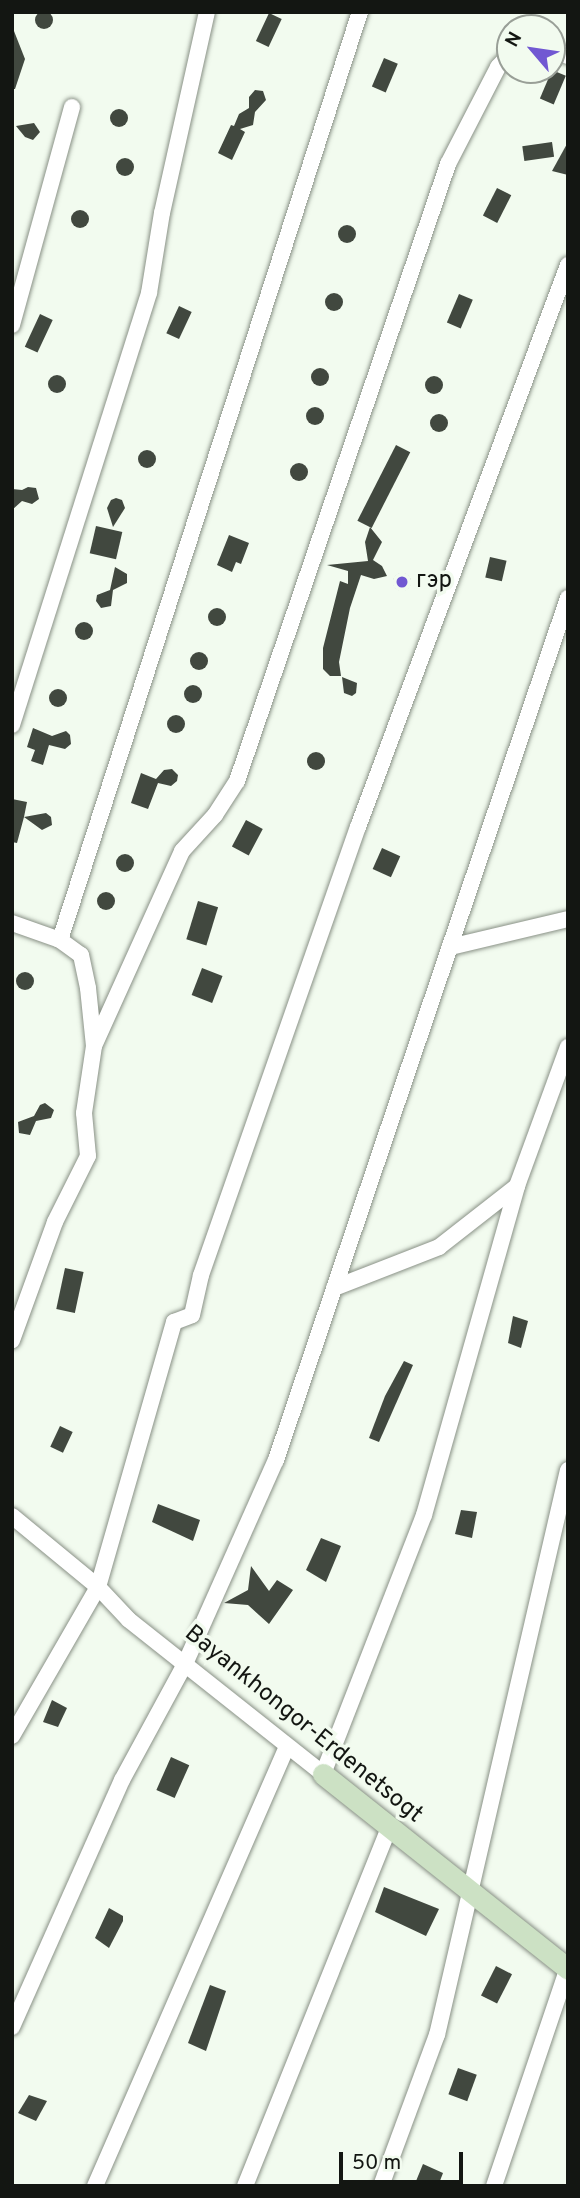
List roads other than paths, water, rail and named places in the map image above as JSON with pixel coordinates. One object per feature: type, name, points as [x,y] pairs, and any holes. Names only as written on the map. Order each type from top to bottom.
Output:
[{"type":"street","points":[[12,725],[149,293],[162,213],[207,12]]},
{"type":"street","points":[[60,940],[360,12]]},
{"type":"street","points":[[94,1046],[182,851],[215,815],[237,780],[448,164],[496,71]]},
{"type":"street","points":[[12,325],[72,107]]},
{"type":"street","points":[[12,1736],[98,1587],[174,1322],[192,1315],[201,1275],[358,827],[568,265]]},
{"type":"street","points":[[12,2027],[122,1780],[185,1664],[276,1460],[568,598]]},
{"type":"street","points":[[450,947],[568,919]]},
{"type":"street","points":[[12,923],[60,940],[81,955],[88,988],[94,1046],[84,1113],[88,1156],[55,1222],[12,1340]]},
{"type":"street","points":[[323,1774],[424,1515],[517,1186],[568,1047]]},
{"type":"street","points":[[334,1288],[439,1247],[517,1186]]},
{"type":"street","points":[[380,2186],[437,2035],[468,1890],[568,1470]]},
{"type":"street","name":"Bayankhongor-Erdenetsogt","points":[[12,1516],[98,1587],[129,1620],[568,1969]]},
{"type":"street","points":[[95,2186],[287,1746]]},
{"type":"street","points":[[245,2186],[389,1827]]},
{"type":"street","points":[[494,2186],[568,1969]]},
{"type":"place","name":"гэр","points":[[402,582]]}]
